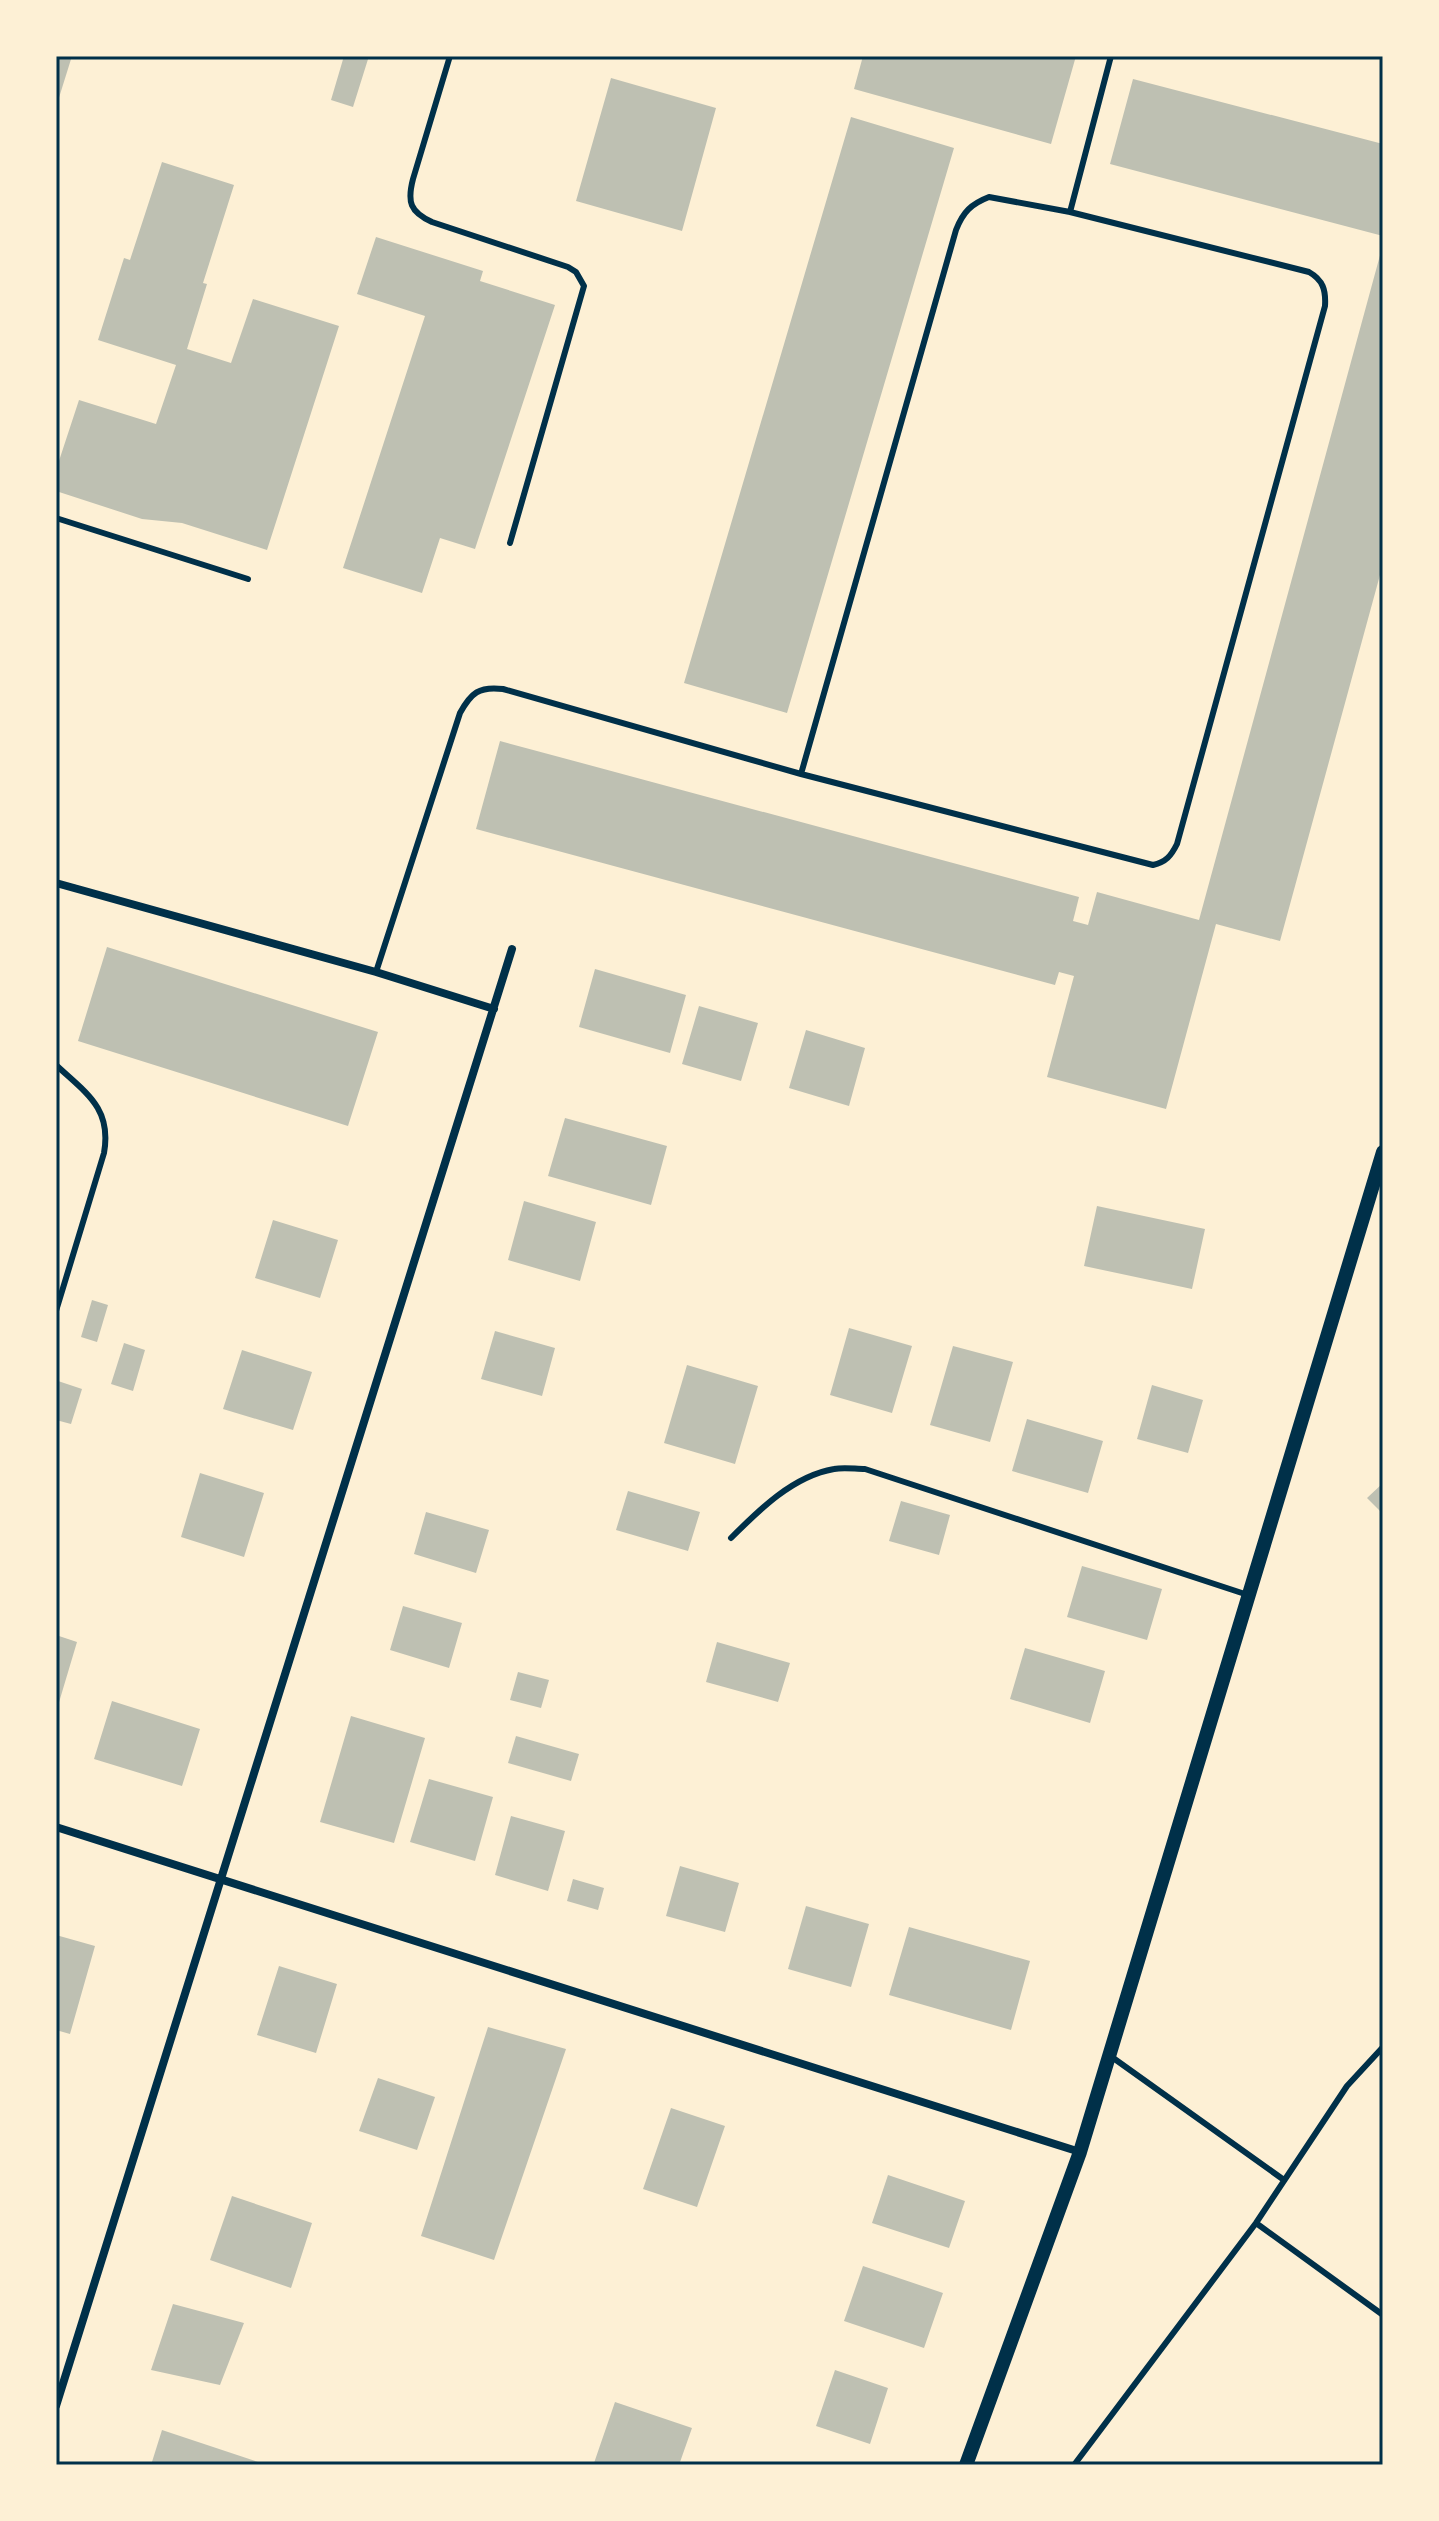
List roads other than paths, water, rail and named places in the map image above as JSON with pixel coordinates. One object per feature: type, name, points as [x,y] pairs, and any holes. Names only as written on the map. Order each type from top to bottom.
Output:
[{"type":"street","points":[[56,883],[376,972],[494,1009]]},
{"type":"street","points":[[56,2406],[512,949]]},
{"type":"street","points":[[966,2465],[1080,2152],[1383,1152]]},
{"type":"street","points":[[56,1827],[1080,2152]]},
{"type":"lane","points":[[450,56],[409,192],[411,206],[419,216],[432,222],[568,267],[576,272],[584,286],[510,543]]},
{"type":"lane","points":[[1070,212],[1111,56]]},
{"type":"lane","points":[[376,972],[460,713],[477,691],[490,687],[801,774],[1141,863],[1153,865],[1163,862],[1172,855],[1177,844],[1325,306],[1323,284],[1318,277],[1309,272],[1070,212],[989,197],[974,203],[962,215],[801,774]]},
{"type":"lane","points":[[56,518],[248,579]]},
{"type":"lane","points":[[56,1065],[98,1107],[105,1121],[107,1137],[56,1311]]},
{"type":"lane","points":[[731,1538],[763,1506],[802,1480],[834,1469],[865,1469],[1248,1595]]},
{"type":"lane","points":[[1074,2465],[1256,2223],[1347,2086],[1383,2047]]},
{"type":"lane","points":[[1109,2055],[1284,2180]]},
{"type":"lane","points":[[1256,2223],[1383,2315]]}]
